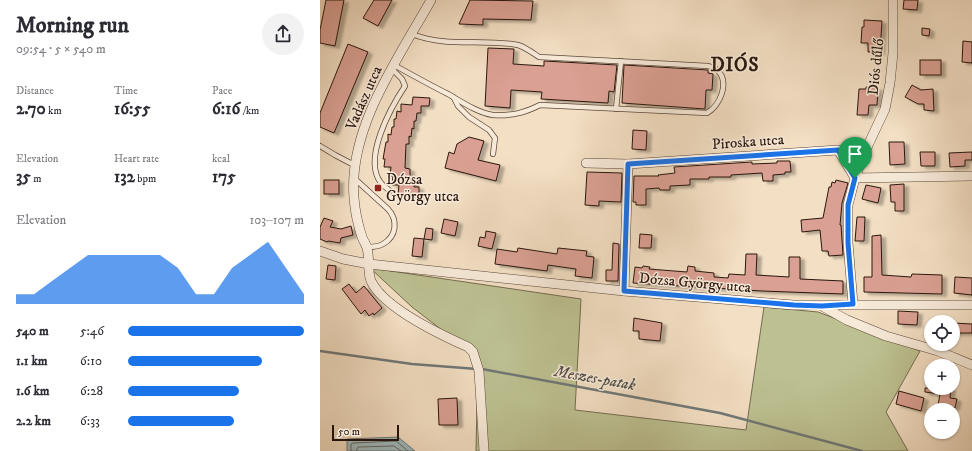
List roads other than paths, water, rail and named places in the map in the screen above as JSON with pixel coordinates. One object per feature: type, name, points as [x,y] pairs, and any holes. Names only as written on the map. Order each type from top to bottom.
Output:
[{"type":"street","name":"Vadász utca","points":[[431,0],[393,67],[372,107],[364,127],[359,143],[354,178],[354,198],[363,238],[368,247],[371,280],[381,294],[416,321],[468,347],[473,352],[478,368],[484,451]]},
{"type":"street","name":"Diós dűlő","points":[[855,178],[862,158],[884,109],[890,83],[893,53],[893,0]]},
{"type":"street","name":"Piroska utca","points":[[628,164],[838,150],[855,178]]},
{"type":"street","points":[[586,163],[628,164],[624,291]]},
{"type":"street","points":[[853,304],[848,243],[848,205],[855,178],[972,176]]},
{"type":"street","name":"Dózsa György utca","points":[[320,251],[342,259],[369,264],[624,291],[794,305],[972,305]]},
{"type":"street","points":[[822,306],[847,320],[886,336],[938,351],[972,365]]},
{"type":"lane","points":[[393,67],[482,112],[491,114],[508,115],[524,112],[540,105],[707,113],[713,110],[718,103],[723,89],[723,81],[720,74],[716,68],[708,66],[539,57],[519,45],[439,42],[420,38],[412,34]]},
{"type":"lane","points":[[616,109],[621,61]]},
{"type":"lane","points":[[390,191],[381,182],[375,162],[377,144],[386,120],[405,86],[402,79],[393,67]]},
{"type":"lane","points":[[454,98],[458,106],[469,117],[489,130],[495,138],[493,154]]},
{"type":"lane","points":[[320,146],[356,166]]},
{"type":"lane","points":[[354,178],[393,214],[395,221],[395,229],[388,240],[379,246],[368,247]]},
{"type":"water","points":[[398,437],[415,451],[347,451],[347,439]]},
{"type":"waterway","name":"Meszes-patak","points":[[320,351],[412,364],[477,369]]},
{"type":"waterway","name":"Meszes-patak","points":[[482,369],[720,413],[862,451]]},
{"type":"place","name":"Dózsa György utca","points":[[378,188]]},
{"type":"district","name":"DIÓS","points":[[735,65]]}]
